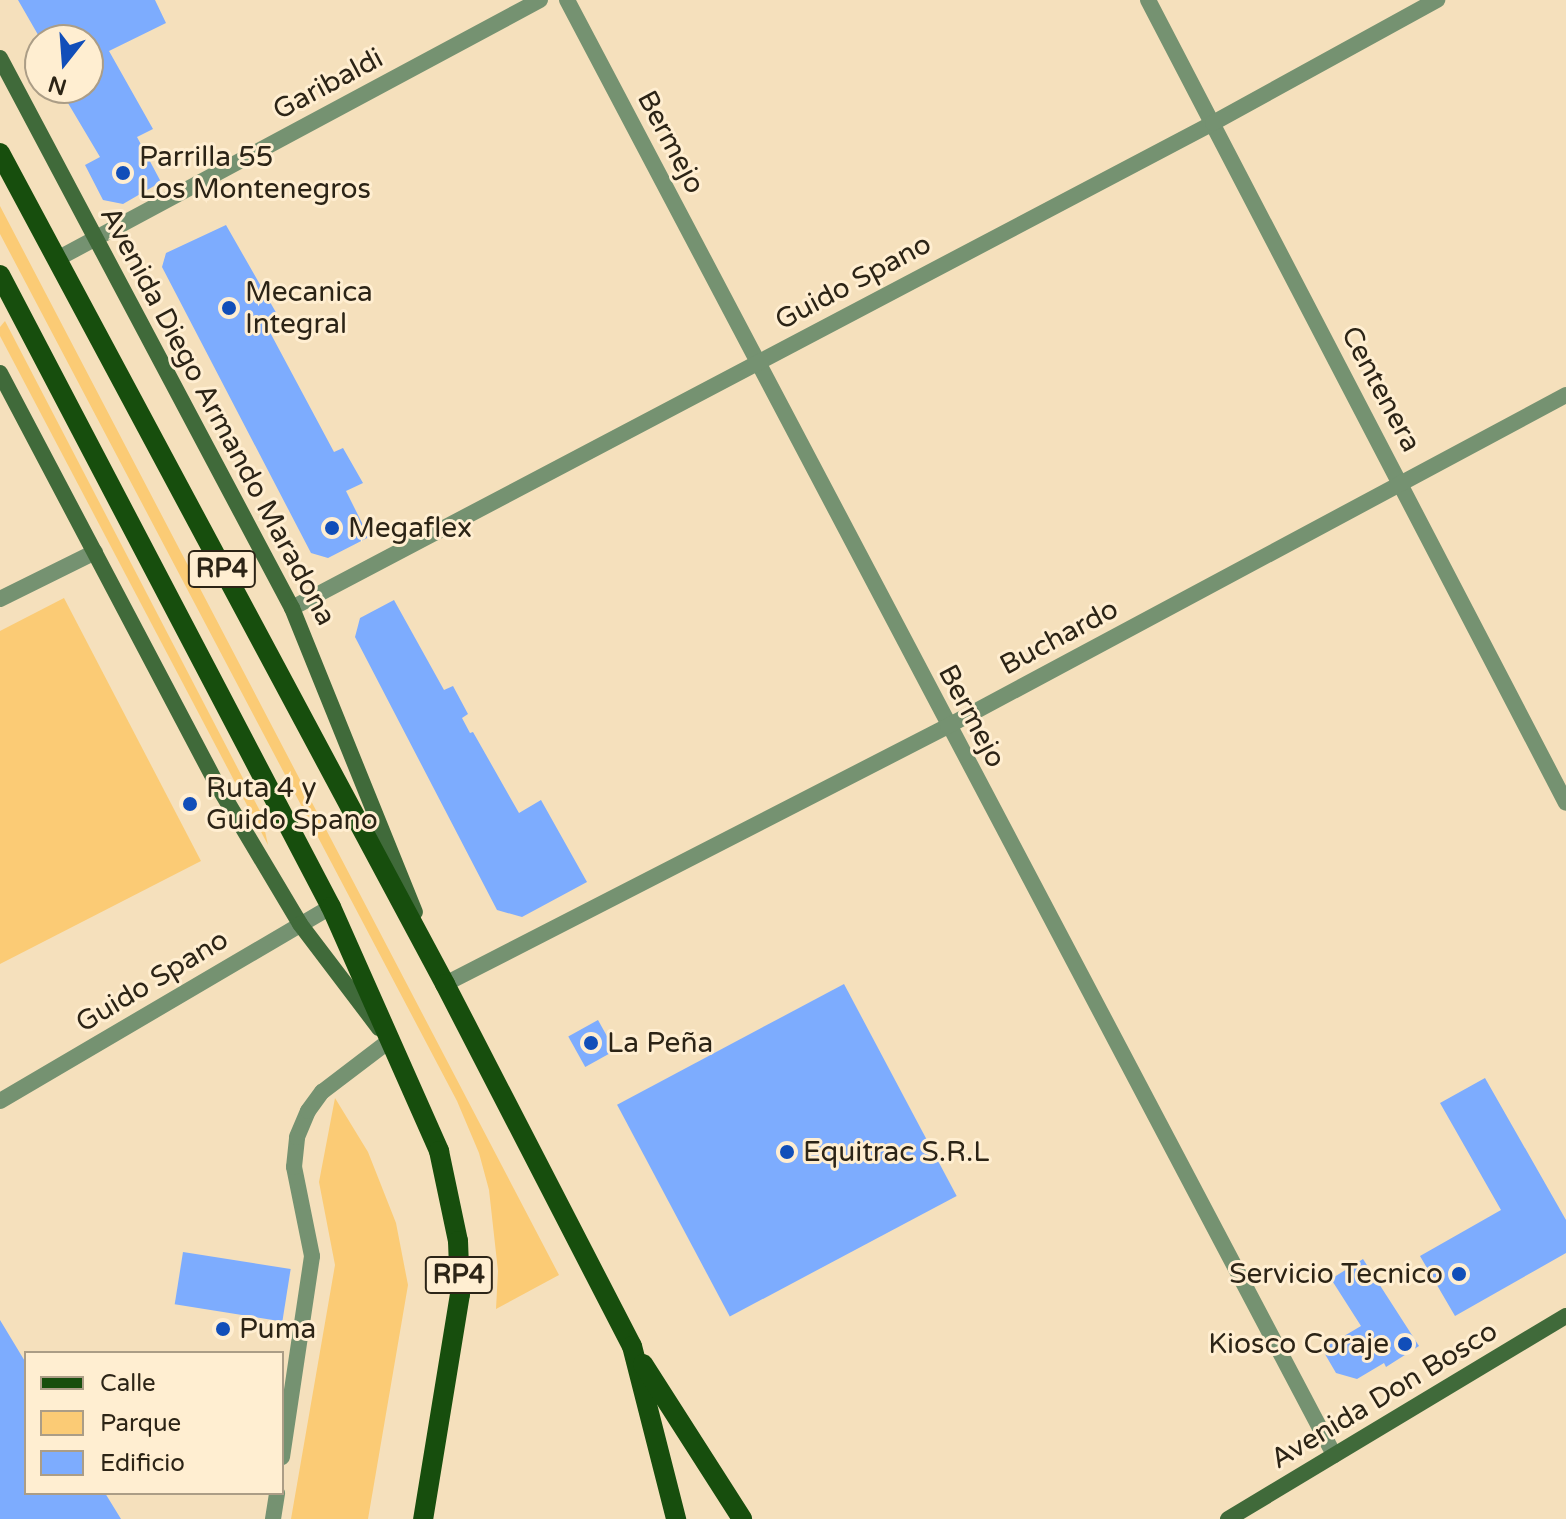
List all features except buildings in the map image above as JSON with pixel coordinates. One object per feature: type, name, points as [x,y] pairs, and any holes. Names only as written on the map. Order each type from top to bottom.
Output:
[{"type":"main road","name":"Avenida Diego Armando Maradona","points":[[0,153],[445,984],[632,1346],[676,1519]]},
{"type":"main road","name":"RP4","points":[[0,275],[331,907],[439,1151],[458,1241],[460,1294],[454,1346],[423,1519]]},
{"type":"main road","points":[[632,1346],[742,1519]]},
{"type":"street","name":"Garibaldi","points":[[57,259],[540,0]]},
{"type":"street","name":"Bermejo","points":[[567,0],[1334,1455]]},
{"type":"street","name":"Centenera","points":[[1148,0],[1566,803]]},
{"type":"street","name":"Guido Spano","points":[[292,608],[1213,123],[1437,0]]},
{"type":"street","name":"Avenida Diego Armando Maradona","points":[[0,58],[93,239],[292,608],[445,984]]},
{"type":"street","points":[[0,373],[219,788],[300,924],[389,1041],[322,1092],[308,1111],[297,1137],[294,1167],[312,1256],[284,1444]]},
{"type":"street","name":"Buchardo","points":[[445,984],[948,726],[1566,395]]},
{"type":"street","points":[[0,599],[95,552]]},
{"type":"street","name":"Guido Spano","points":[[0,1101],[331,907]]},
{"type":"street","name":"Avenida Don Bosco","points":[[1228,1519],[1566,1316]]},
{"type":"street","points":[[273,1519],[277,1495]]},
{"type":"green space","points":[[0,206],[559,1275],[496,1309],[498,1271],[489,1190],[479,1153],[457,1101],[0,234]]},
{"type":"green space","points":[[5,321],[261,813],[268,845],[0,336],[0,327]]},
{"type":"green space","points":[[64,598],[201,861],[0,964],[0,631]]},
{"type":"green space","points":[[335,1098],[368,1152],[396,1223],[408,1285],[368,1519],[291,1519],[335,1265],[319,1182]]},
{"type":"place","name":"Parrilla 55 Los Montenegros","points":[[123,173]]},
{"type":"place","name":"Mecanica Integral","points":[[229,308]]},
{"type":"place","name":"Megaflex","points":[[332,528]]},
{"type":"place","name":"Ruta 4 y Guido Spano","points":[[190,804]]},
{"type":"place","name":"La Peña","points":[[591,1043]]},
{"type":"place","name":"Equitrac S.R.L","points":[[787,1152]]},
{"type":"place","name":"Servicio Tecnico","points":[[1459,1274]]},
{"type":"place","name":"Puma","points":[[223,1329]]},
{"type":"place","name":"Kiosco Coraje","points":[[1405,1344]]}]
